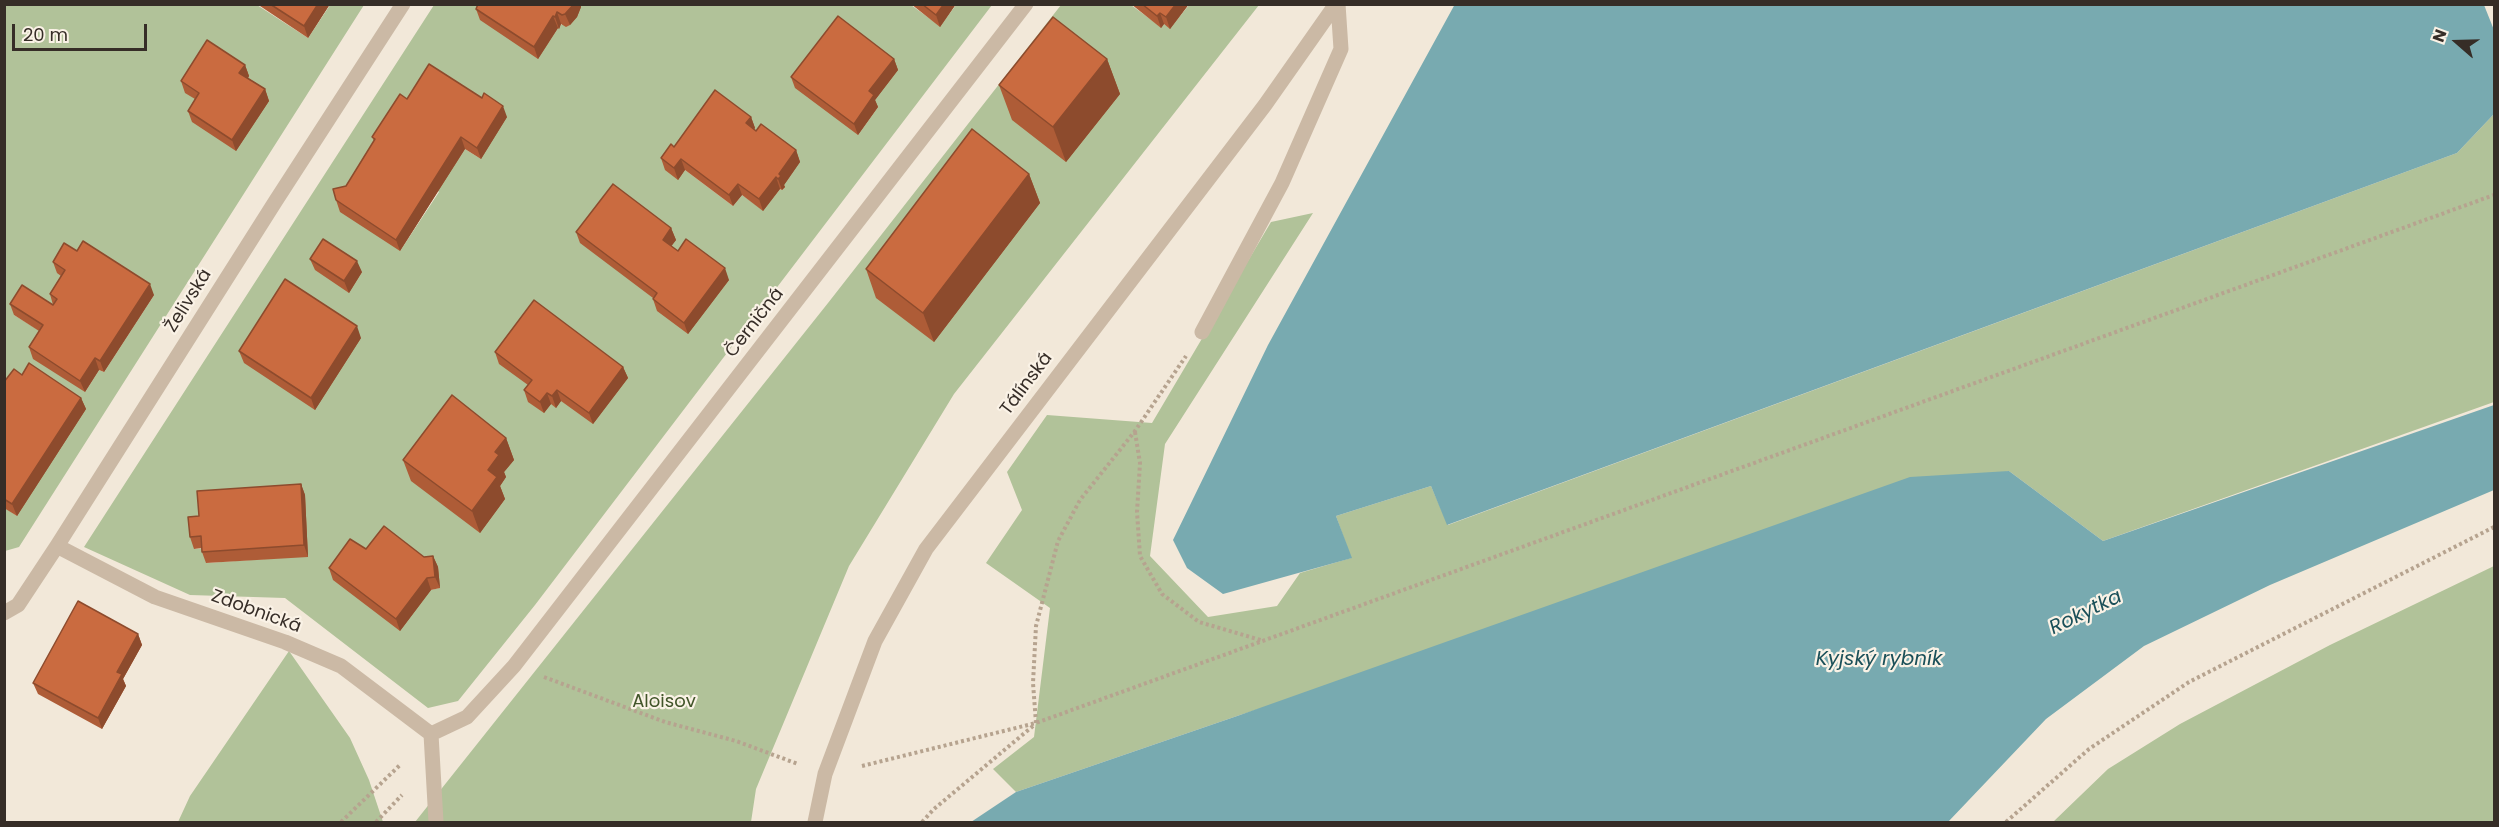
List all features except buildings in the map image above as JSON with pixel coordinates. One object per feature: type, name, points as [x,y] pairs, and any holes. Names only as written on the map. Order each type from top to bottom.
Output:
[{"type":"street","name":"Želivská","points":[[4,613],[18,605],[57,546],[268,212],[403,4]]},
{"type":"street","name":"Černičná","points":[[431,734],[467,717],[514,666],[1026,4]]},
{"type":"street","points":[[1202,332],[1282,183],[1341,49],[1337,4]]},
{"type":"street","name":"Tálínská","points":[[815,822],[825,774],[875,641],[926,549],[1265,105],[1337,4]]},
{"type":"street","name":"Zdobnická","points":[[57,546],[155,597],[285,642],[341,666],[431,734]]},
{"type":"street","points":[[431,734],[436,822]]},
{"type":"path","points":[[514,666],[665,722],[736,741],[825,774],[1036,723],[2494,195]]},
{"type":"path","points":[[1036,723],[1033,683],[1036,626],[1058,541],[1080,500],[1135,431],[1202,332]]},
{"type":"path","points":[[1135,431],[1140,464],[1137,512],[1140,556],[1162,594],[1199,622],[1265,641]]},
{"type":"path","points":[[2006,822],[2089,749],[2189,682],[2494,527]]},
{"type":"path","points":[[922,822],[969,778],[1036,723]]},
{"type":"path","points":[[341,822],[431,734]]},
{"type":"green space","points":[[5,5],[257,5],[308,38],[330,5],[364,5],[19,547],[5,551],[5,508],[17,516],[5,399]],"holes":[[[69,281],[154,295],[104,372],[99,370],[85,392],[48,336],[14,315],[54,305]]]},
{"type":"green space","points":[[434,5],[490,5],[538,58],[558,28],[581,5],[911,5],[940,26],[956,5],[992,5],[535,605],[458,701],[428,708],[285,598],[190,595],[84,547]],"holes":[[[842,28],[873,103],[878,107],[858,135]],[[404,106],[481,159],[465,149],[438,189]],[[379,152],[439,192],[400,251]],[[675,156],[784,188],[780,189],[763,210],[742,195],[733,206],[685,170],[678,179]],[[617,195],[675,240],[667,252],[662,304]],[[204,527],[308,556],[207,563],[205,548],[195,549]],[[370,561],[439,588],[431,590]]]},
{"type":"green space","name":"Aloisov","points":[[1061,5],[1131,5],[1161,27],[1164,24],[1170,28],[1189,5],[1259,5],[954,394],[849,566],[756,789],[751,822],[415,822],[828,303]]},
{"type":"green space","points":[[2494,114],[2494,402],[2103,541],[2009,471],[1240,715],[1016,792],[993,769],[1034,737],[1050,608],[986,563],[1022,510],[1007,472],[1047,415],[1152,423],[1271,222],[1313,213],[1165,444],[1150,556],[1208,617],[1277,606],[1300,573],[1351,558],[1336,516],[1431,486],[1448,525],[2457,153]]},
{"type":"green space","points":[[2494,566],[2494,822],[2053,822],[2108,769],[2180,724],[2330,645]]},
{"type":"green space","points":[[289,651],[350,738],[369,780],[383,822],[178,822],[190,796]]},
{"type":"water","points":[[1455,4],[2484,5],[2494,30],[2494,114],[2457,153],[1447,525],[1431,486],[1336,516],[1352,558],[1223,594],[1187,568],[1173,540],[1268,345]]},
{"type":"water","name":"Kyjský rybník","points":[[2494,405],[2494,490],[2270,585],[2144,646],[2046,719],[1948,822],[971,822],[1016,792],[1240,715],[1910,477],[2009,471],[2103,541]]},
{"type":"water label","name":"Rokytka","points":[[2086,613]]}]
